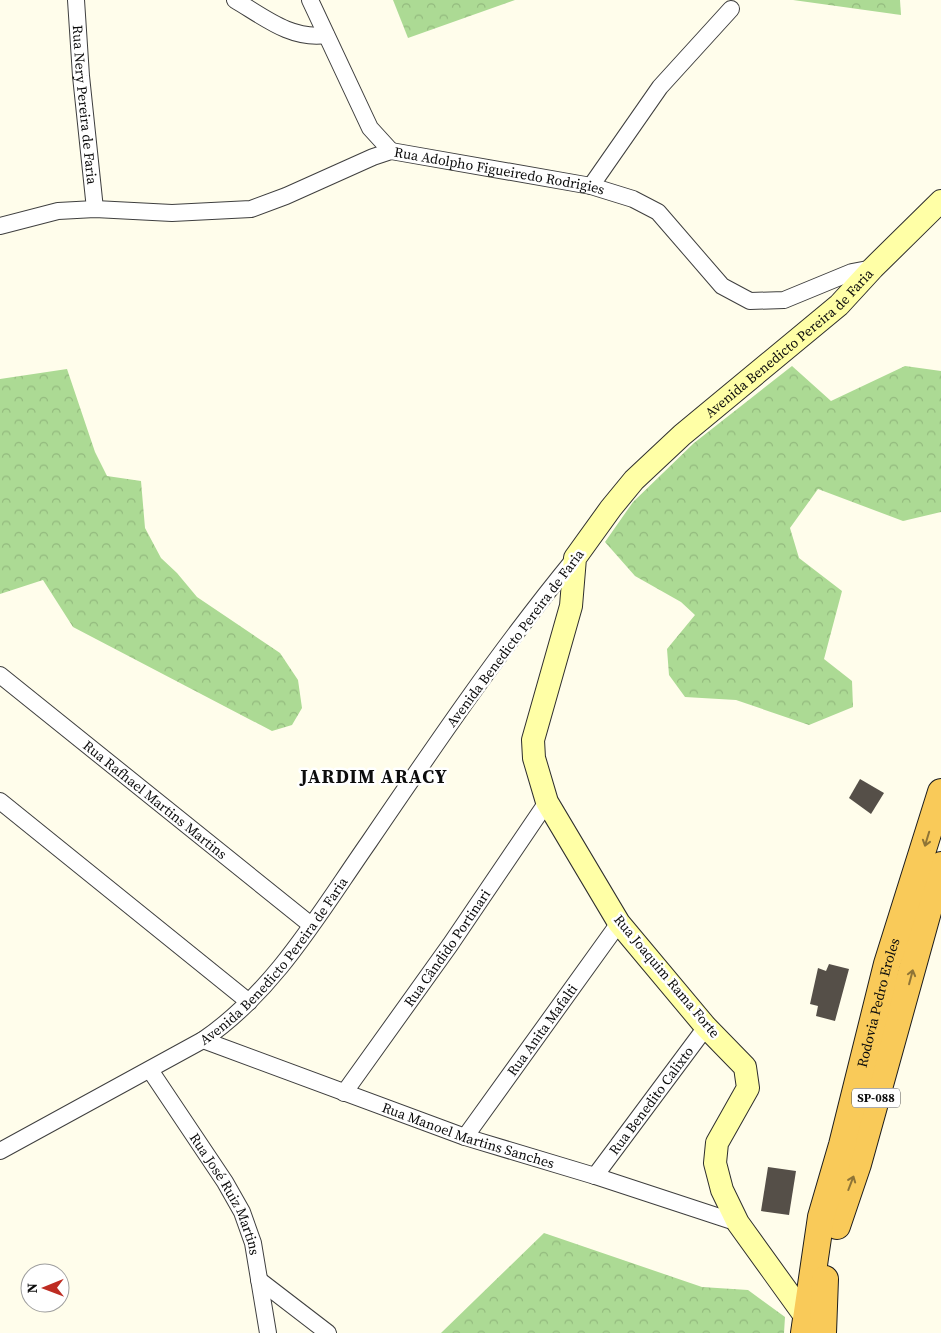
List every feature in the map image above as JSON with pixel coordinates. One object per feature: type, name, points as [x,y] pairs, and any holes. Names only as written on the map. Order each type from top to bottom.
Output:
[{"type":"highway","name":"Rodovia Pedro Eroles","points":[[810,1327],[821,1217],[887,964],[941,792]]},
{"type":"highway","name":"Rodovia Pedro Eroles","points":[[810,1327],[840,1213],[858,1164],[941,865]]},
{"type":"highway","points":[[878,1003],[884,1014],[891,1015],[897,1014],[904,1003]]},
{"type":"main road","name":"Avenida Benedicto Pereira de Faria","points":[[575,558],[634,480],[682,436],[839,305],[873,268],[941,202]]},
{"type":"main road","name":"Rua Joaquim Rama Forte","points":[[575,558],[571,606],[533,740],[534,758],[547,802],[619,923],[706,1027],[745,1067],[748,1088],[717,1143],[715,1163],[722,1190],[738,1223],[810,1327]]},
{"type":"street","name":"Rua Nery Pereira de Faria","points":[[76,0],[81,76],[95,209]]},
{"type":"street","points":[[235,0],[281,28],[298,35],[310,37],[326,35]]},
{"type":"street","points":[[310,0],[370,128],[391,151]]},
{"type":"street","points":[[591,186],[660,88],[731,9]]},
{"type":"street","name":"Rua Adolpho Figueiredo Rodrigies","points":[[0,226],[58,211],[95,209],[172,213],[251,209],[391,151],[591,186],[633,199],[658,212],[722,286],[750,301],[784,300],[852,272],[873,268]]},
{"type":"street","name":"Avenida Benedicto Pereira de Faria","points":[[0,1151],[203,1040],[220,1028],[249,1002],[285,962],[509,642],[575,558]]},
{"type":"street","name":"Rua Rafhael Martins Martins","points":[[0,675],[310,925]]},
{"type":"street","points":[[0,801],[128,902],[249,1002]]},
{"type":"street","name":"Rua Cândido Portinari","points":[[344,1092],[450,945],[547,802]]},
{"type":"street","name":"Rua Anita Mafalti","points":[[465,1137],[619,923]]},
{"type":"street","name":"Rua Benedito Calixto","points":[[595,1176],[706,1027]]},
{"type":"street","name":"Rua Manoel Martins Sanches","points":[[203,1040],[465,1137],[595,1176],[738,1223]]},
{"type":"street","name":"Rua José Ruiz Martins","points":[[150,1070],[225,1182],[242,1212],[253,1243],[268,1333]]},
{"type":"street","points":[[259,1280],[328,1333]]},
{"type":"green space","points":[[393,0],[515,0],[408,38]]},
{"type":"green space","points":[[793,0],[900,0],[901,15]]},
{"type":"green space","points":[[792,366],[831,401],[905,366],[941,371],[941,512],[903,521],[818,489],[790,528],[799,558],[842,591],[824,659],[852,681],[853,707],[809,725],[736,700],[685,697],[669,675],[667,649],[695,615],[681,602],[635,576],[605,542],[633,502],[694,443]]},
{"type":"green space","points":[[67,369],[95,452],[107,476],[141,481],[145,528],[161,558],[177,573],[197,597],[280,653],[298,680],[302,708],[292,725],[272,731],[73,627],[43,580],[0,594],[0,379]]},
{"type":"green space","points":[[544,1233],[702,1287],[748,1290],[785,1317],[784,1333],[441,1333]]},
{"type":"building","points":[[860,779],[884,793],[871,814],[849,798]]},
{"type":"building","points":[[829,964],[849,969],[835,1021],[816,1016],[818,1006],[810,1004],[818,968],[826,971]]},
{"type":"building","points":[[768,1167],[796,1171],[789,1215],[761,1211]]},
{"type":"district","name":"JARDIM ARACY","points":[[374,776]]}]
